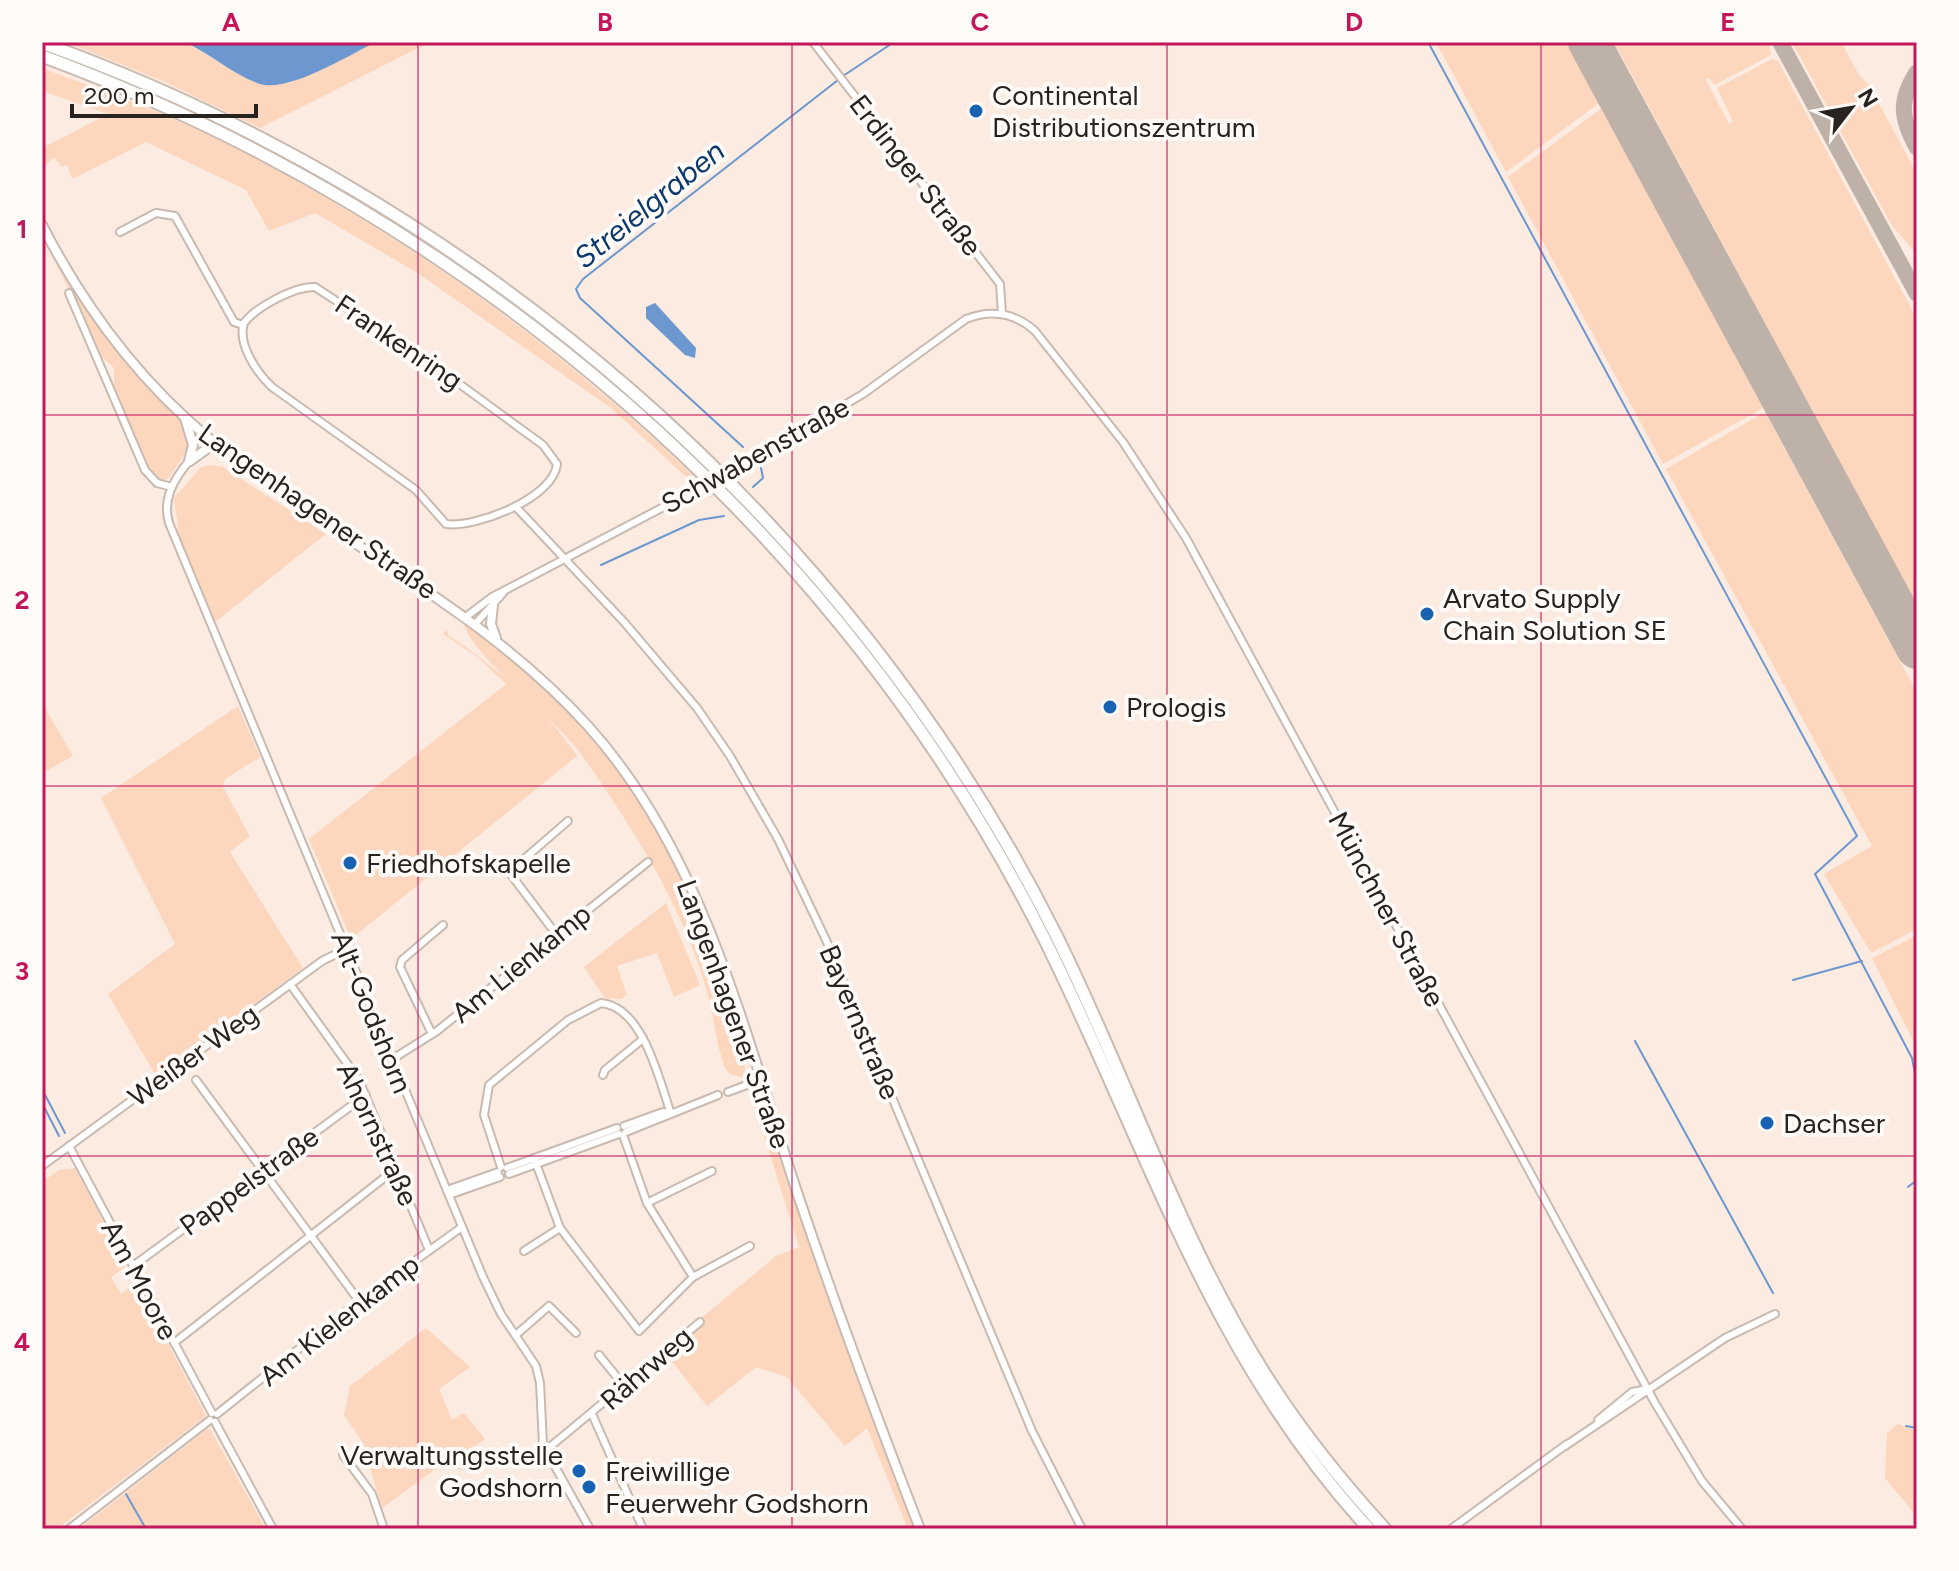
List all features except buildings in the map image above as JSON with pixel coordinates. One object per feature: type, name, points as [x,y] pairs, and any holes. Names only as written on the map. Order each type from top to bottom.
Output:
[{"type":"highway","points":[[42,43],[181,99],[243,129],[355,191],[452,252],[543,319],[642,401],[725,480],[799,559],[877,653],[970,785],[1056,936],[1203,1261],[1248,1345],[1324,1458],[1385,1529]]},
{"type":"highway","points":[[42,56],[136,93],[237,140],[411,240],[502,303],[597,378],[704,476],[774,549],[868,661],[967,804],[1027,906],[1072,995],[1174,1225],[1228,1334],[1285,1426],[1369,1529]]},
{"type":"main road","name":"Langenhagener Straße","points":[[42,225],[94,312],[144,376],[185,417],[299,505],[497,639],[547,683],[592,730],[661,831],[692,889],[726,975],[820,1260],[920,1529]]},
{"type":"main road","points":[[185,417],[193,445],[190,457]]},
{"type":"main road","points":[[190,457],[206,435]]},
{"type":"main road","points":[[190,457],[215,443]]},
{"type":"main road","points":[[493,605],[491,624],[497,639]]},
{"type":"street","name":"Erdinger Straße","points":[[813,42],[1000,284],[1002,314]]},
{"type":"street","points":[[120,232],[156,213],[175,216],[234,322],[243,325]]},
{"type":"street","name":"Frankenring","points":[[315,287],[363,316],[470,390],[543,445],[555,459],[557,468],[551,482],[516,507],[457,525],[441,521],[416,490],[268,384],[244,344],[243,325],[251,314],[298,289],[315,287]]},
{"type":"street","points":[[69,293],[145,470],[157,483],[172,487],[190,457]]},
{"type":"street","name":"Schwabenstraße","points":[[467,616],[503,593],[740,466],[863,394],[959,323],[980,314],[1002,314]]},
{"type":"street","name":"Münchner Straße","points":[[1002,314],[1025,322],[1047,344],[1123,442],[1186,538],[1648,1389],[1702,1481],[1742,1529]]},
{"type":"street","name":"Alt-Godshorn","points":[[172,487],[166,505],[169,523],[492,1299],[517,1334],[538,1374],[540,1423],[545,1451],[590,1529]]},
{"type":"street","points":[[516,507],[565,560]]},
{"type":"street","name":"Bayernstraße","points":[[565,560],[637,635],[695,706],[730,756],[778,839],[826,940],[1021,1407],[1082,1529]]},
{"type":"street","name":"Schwabenstraße","points":[[476,623],[503,593]]},
{"type":"street","points":[[556,934],[509,872],[568,821]]},
{"type":"street","name":"Am Lienkamp","points":[[391,1060],[432,1034],[648,862]]},
{"type":"street","points":[[432,1034],[400,967],[402,960],[443,925]]},
{"type":"street","name":"Weißer Weg","points":[[42,1166],[324,959],[346,949]]},
{"type":"street","name":"Ahornstraße","points":[[290,984],[355,1073],[429,1250]]},
{"type":"street","points":[[503,1172],[484,1115],[484,1099],[497,1076],[568,1020],[601,1003],[619,1007],[643,1039],[671,1114]]},
{"type":"street","points":[[603,1075],[643,1039]]},
{"type":"street","points":[[196,1080],[359,1301]]},
{"type":"street","points":[[728,1092],[760,1080]]},
{"type":"street","name":"Pappelstraße","points":[[133,1266],[366,1095]]},
{"type":"street","points":[[448,1192],[718,1095]]},
{"type":"street","points":[[622,1131],[647,1203],[693,1277]]},
{"type":"street","name":"Am Moore","points":[[69,1146],[273,1529]]},
{"type":"street","points":[[535,1162],[560,1228],[639,1331],[693,1277],[750,1246]]},
{"type":"street","points":[[647,1203],[712,1171]]},
{"type":"street","points":[[174,1343],[384,1178]]},
{"type":"street","name":"Am Kielenkamp","points":[[69,1529],[359,1301],[462,1227]]},
{"type":"street","points":[[524,1251],[560,1228]]},
{"type":"street","points":[[517,1334],[549,1306],[576,1333]]},
{"type":"street","points":[[1451,1529],[1648,1389],[1725,1338],[1775,1314]]},
{"type":"street","name":"Rährweg","points":[[545,1451],[700,1322]]},
{"type":"street","points":[[599,1355],[625,1387]]},
{"type":"street","name":"Rährweg","points":[[592,1414],[643,1529]]},
{"type":"street","points":[[343,1455],[372,1494],[384,1529]]},
{"type":"shaded area","points":[[66,42],[184,42],[216,60],[290,83],[376,42],[430,42],[260,128],[165,82]]},
{"type":"shaded area","points":[[1436,42],[1566,42],[1599,103],[1506,172]]},
{"type":"shaded area","points":[[1614,42],[1769,42],[1771,55],[1715,85],[1709,78],[1706,80],[1729,124],[1733,122],[1717,88],[1772,59],[1778,61],[1917,319],[1917,605]]},
{"type":"shaded area","points":[[1792,42],[1841,42],[1859,75],[1869,85],[1917,174],[1917,255],[1891,224]]},
{"type":"shaded area","points":[[42,68],[189,126],[332,201],[400,243],[467,288],[595,387],[714,496],[709,498],[611,408],[416,272],[315,213],[269,231],[246,190],[146,142],[73,179],[67,165],[62,167],[54,157],[45,165],[42,148],[108,114],[42,91]]},
{"type":"shaded area","points":[[1602,108],[1763,408],[1663,464],[1508,177]]},
{"type":"shaded area","points":[[42,234],[117,351],[185,427],[189,448],[168,479],[160,480],[151,474],[114,388],[114,368],[101,356]]},
{"type":"shaded area","points":[[1765,412],[1917,693],[1917,929],[1871,953],[1824,874],[1872,846],[1666,469]]},
{"type":"shaded area","points":[[201,467],[223,467],[326,534],[215,622],[180,542],[174,498]]},
{"type":"shaded area","points":[[464,624],[485,635],[556,697],[622,774],[650,817],[696,908],[715,956],[735,1020],[744,1078],[730,1074],[725,1068],[695,954],[668,894],[636,836],[581,754],[482,653]]},
{"type":"shaded area","points":[[447,630],[448,635],[484,661],[535,705],[577,756],[351,939],[309,839],[506,684],[476,656],[443,634]]},
{"type":"shaded area","points":[[42,703],[73,756],[42,773]]},
{"type":"shaded area","points":[[238,706],[260,757],[225,779],[223,787],[250,836],[230,852],[303,968],[156,1076],[108,994],[175,944],[101,798]]},
{"type":"shaded area","points":[[666,903],[700,985],[674,997],[657,953],[617,966],[627,995],[621,999],[605,998],[584,967]]},
{"type":"shaded area","points":[[1917,935],[1917,1049],[1872,958]]},
{"type":"shaded area","points":[[754,1104],[764,1114],[915,1529],[908,1529],[867,1428],[845,1446],[787,1377],[756,1367],[707,1406],[663,1350],[776,1256],[799,1247]]},
{"type":"shaded area","points":[[75,1168],[127,1266],[111,1277],[121,1294],[136,1283],[206,1416],[57,1529],[42,1529],[42,1182],[59,1170]]},
{"type":"shaded area","points":[[426,1328],[470,1367],[439,1389],[452,1420],[464,1413],[485,1439],[463,1454],[476,1472],[440,1466],[382,1508],[362,1441],[344,1415],[350,1386]]},
{"type":"shaded area","points":[[1898,1424],[1917,1431],[1917,1517],[1885,1478],[1887,1433]]},
{"type":"shaded area","points":[[210,1429],[266,1529],[79,1529],[206,1430]]},
{"type":"water","points":[[184,42],[376,42],[302,78],[272,85],[250,80]]},
{"type":"water","points":[[655,303],[696,348],[695,358],[685,355],[646,318],[646,307]]},
{"type":"waterway","name":"Streielgraben","points":[[843,76],[894,42]]},
{"type":"waterway","points":[[1428,42],[1857,836],[1815,874],[1912,1058],[1917,1084]]},
{"type":"waterway","name":"Streielgraben","points":[[743,447],[580,298],[576,289],[583,279],[838,80]]},
{"type":"waterway","name":"Streielgraben","points":[[753,487],[763,478],[761,468]]},
{"type":"waterway","name":"Streielgraben","points":[[601,565],[699,520],[724,516]]},
{"type":"waterway","points":[[1793,980],[1862,961]]},
{"type":"waterway","points":[[1635,1041],[1773,1293]]},
{"type":"waterway","points":[[42,1089],[65,1133]]},
{"type":"waterway","points":[[42,1103],[59,1136]]},
{"type":"waterway","points":[[1908,1187],[1917,1180]]},
{"type":"waterway","points":[[1906,1426],[1917,1428]]},
{"type":"waterway","points":[[126,1494],[146,1529]]},
{"type":"taxiway","points":[[1592,42],[1600,61]]},
{"type":"taxiway","points":[[1780,42],[1917,294]]},
{"type":"taxiway","points":[[1917,72],[1904,101],[1905,119],[1917,148]]},
{"type":"runway","points":[[1589,42],[1917,648]]},
{"type":"place","name":"Continental Distributionszentrum","points":[[976,111]]},
{"type":"place","name":"Arvato Supply Chain Solution SE","points":[[1427,614]]},
{"type":"place","name":"Prologis","points":[[1110,707]]},
{"type":"place","name":"Friedhofskapelle","points":[[350,863]]},
{"type":"place","name":"Dachser","points":[[1767,1123]]},
{"type":"place","name":"Verwaltungsstelle Godshorn","points":[[579,1471]]},
{"type":"place","name":"Freiwillige Feuerwehr Godshorn","points":[[589,1487]]}]
